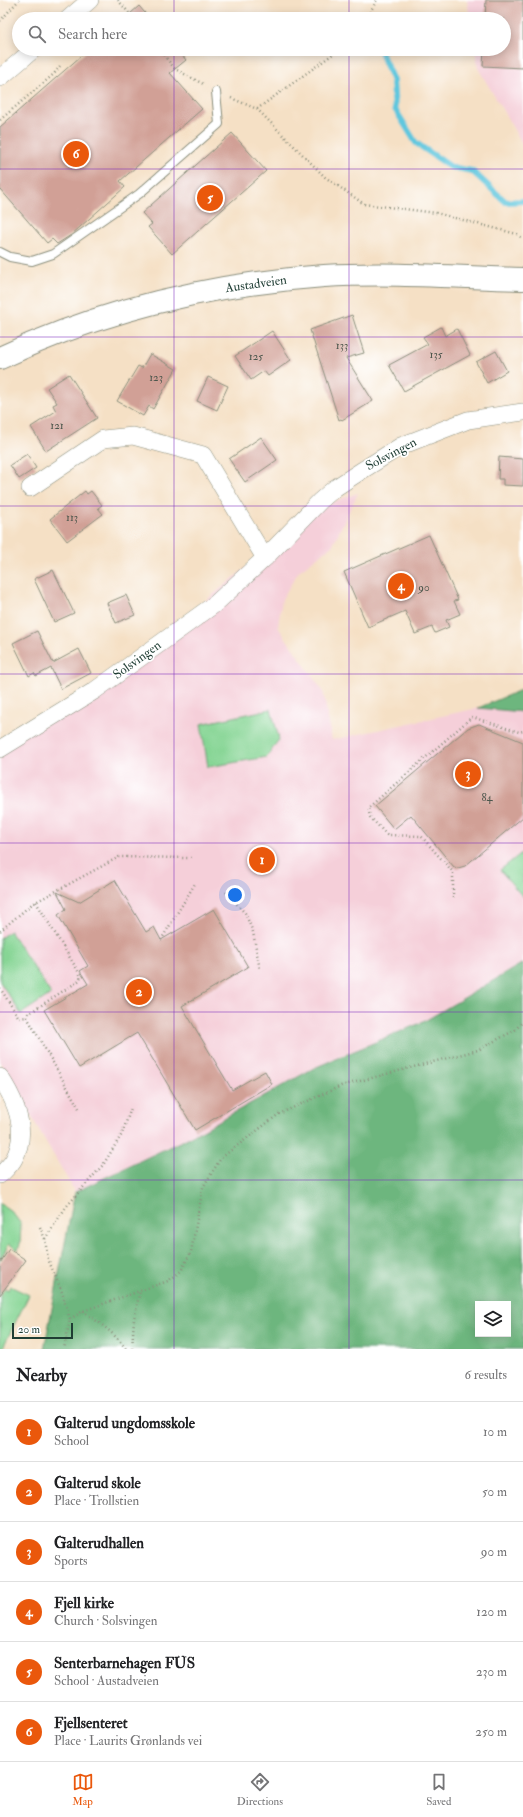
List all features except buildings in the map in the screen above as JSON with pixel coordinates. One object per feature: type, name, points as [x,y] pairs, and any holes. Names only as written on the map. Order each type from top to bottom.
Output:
[{"type":"main road","name":"Austadveien","points":[[0,358],[44,338],[130,308],[181,296],[235,286],[325,276],[390,275],[523,279]]},
{"type":"street","points":[[76,12],[90,0]]},
{"type":"street","points":[[0,78],[26,56]]},
{"type":"street","name":"Solsvingen","points":[[0,749],[100,688],[215,604],[265,558],[320,501],[335,488],[400,446],[468,420],[523,412]]},
{"type":"street","points":[[30,488],[103,439],[133,436],[203,455],[265,558]]},
{"type":"street","points":[[0,1077],[6,1086],[19,1114],[22,1139],[14,1159],[0,1175]]},
{"type":"lane","points":[[0,252],[10,257],[32,261],[52,254],[139,194],[219,124],[216,92]]},
{"type":"path","points":[[0,21],[19,0]]},
{"type":"path","points":[[118,0],[128,12]]},
{"type":"path","points":[[370,12],[378,0]]},
{"type":"path","points":[[330,56],[257,109],[325,177],[364,204],[436,213],[517,234],[523,238]]},
{"type":"path","points":[[0,120],[54,74],[60,66]]},
{"type":"path","points":[[453,898],[453,872],[421,836],[387,835],[370,817],[368,808],[472,717],[519,732],[523,731]]},
{"type":"path","points":[[0,930],[36,902],[119,857],[191,858]]},
{"type":"path","points":[[161,940],[196,882]]},
{"type":"path","points":[[226,892],[245,913],[253,932],[260,970]]},
{"type":"path","points":[[0,988],[19,1018],[27,1017],[28,1014],[80,980],[81,976],[36,902]]},
{"type":"path","points":[[27,1017],[80,1110]]},
{"type":"path","points":[[70,1319],[83,1310],[168,1281],[181,1271],[191,1252],[203,1187],[220,1158],[279,1114],[341,1086],[478,1050],[515,1030],[523,1021]]},
{"type":"path","points":[[45,1238],[66,1207],[103,1165],[122,1134],[131,1108]]},
{"type":"path","points":[[40,1227],[45,1238],[48,1259],[62,1292],[70,1319],[64,1349]]},
{"type":"path","points":[[132,1349],[134,1319],[140,1291]]},
{"type":"path","points":[[83,1310],[122,1343],[126,1349]]},
{"type":"shaded area","points":[[467,0],[523,0],[523,145],[478,68],[476,56],[511,56],[511,12],[469,12]]},
{"type":"shaded area","points":[[358,493],[332,546],[299,571],[282,599],[278,627],[323,691],[332,740],[478,708],[523,712],[523,963],[423,1022],[314,1068],[192,1136],[75,1192],[0,1062],[0,758],[14,739],[94,691],[324,505]]},
{"type":"green space","points":[[523,689],[523,712],[478,708]]},
{"type":"green space","points":[[271,709],[279,739],[267,757],[208,767],[201,724]]},
{"type":"green space","points":[[523,852],[523,897],[500,870]]},
{"type":"green space","points":[[10,931],[51,994],[21,1014],[0,982],[0,938]]},
{"type":"green space","points":[[523,963],[523,1349],[44,1349],[75,1192],[192,1136],[314,1068],[423,1022]]},
{"type":"green space","points":[[0,1203],[11,1211],[21,1224],[20,1244],[18,1250],[9,1244],[0,1260]]},
{"type":"green space","points":[[0,1284],[8,1290],[10,1286],[29,1295],[2,1349],[0,1349]]},
{"type":"waterway","points":[[383,56],[393,81],[395,109],[416,143],[451,167],[472,171],[506,202],[523,201]]},
{"type":"place","name":"Fjellsenteret","points":[[76,154]]},
{"type":"place","name":"Senterbarnehagen FUS","points":[[210,198]]},
{"type":"place","name":"Fjell kirke","points":[[401,586]]},
{"type":"place","name":"Galterudhallen","points":[[468,774]]},
{"type":"place","name":"Galterud ungdomsskole","points":[[262,860]]},
{"type":"place","name":"Galterud skole","points":[[139,992]]}]
